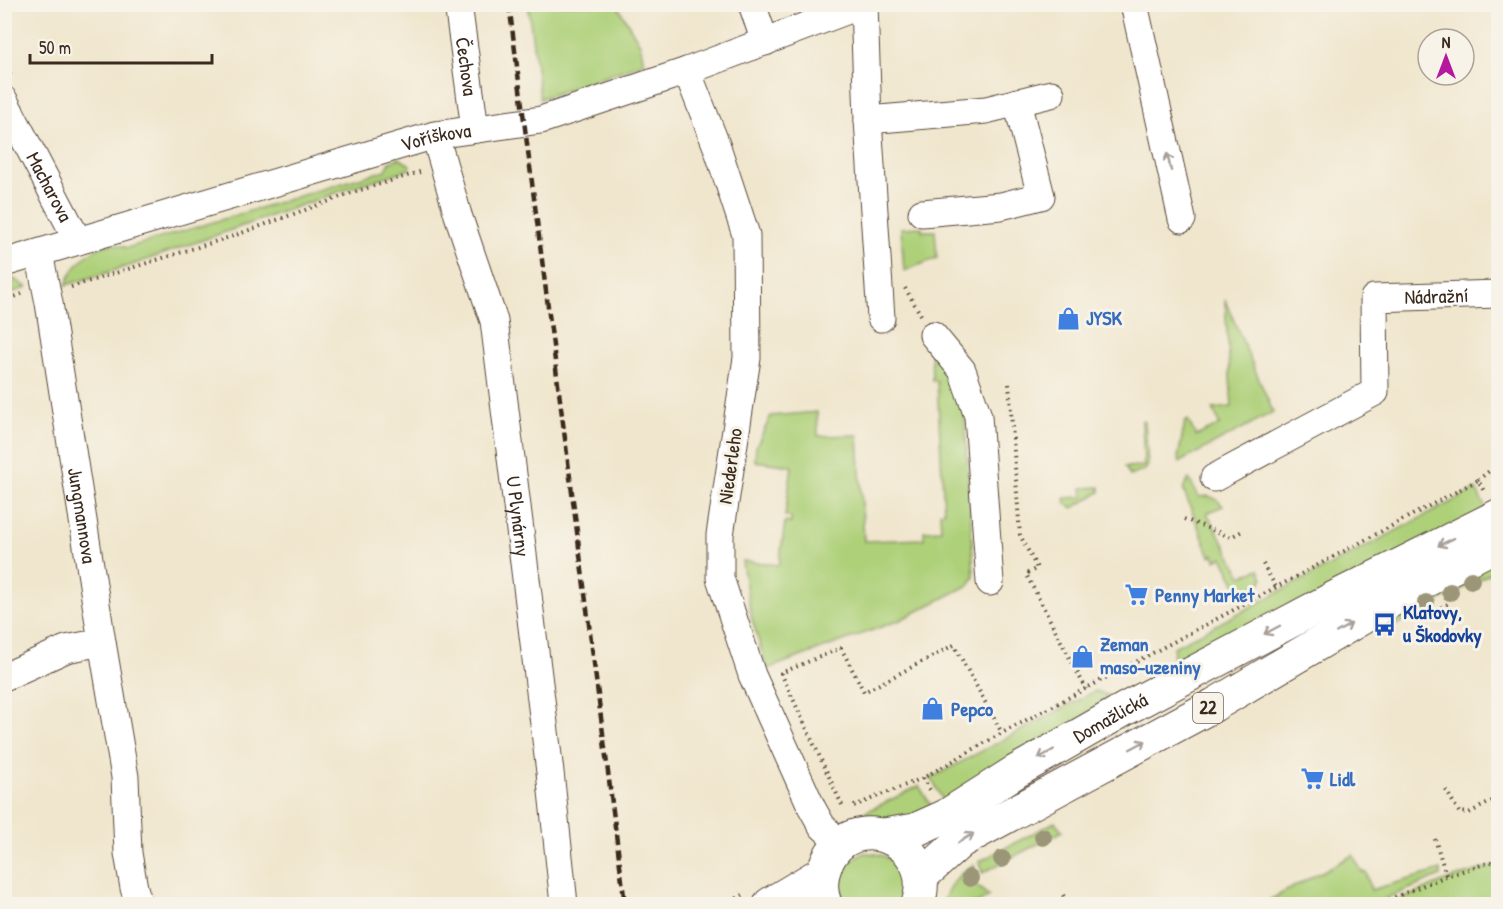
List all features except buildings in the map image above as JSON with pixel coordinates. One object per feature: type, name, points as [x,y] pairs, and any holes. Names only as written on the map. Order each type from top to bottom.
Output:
[{"type":"main road","name":"Domažlická","points":[[884,835],[915,830],[946,816],[1015,772],[1125,709],[1334,598],[1498,526]]},
{"type":"main road","name":"Domažlická","points":[[920,890],[961,841],[1214,705],[1421,583],[1498,526]]},
{"type":"main road","name":"22","points":[[841,844],[854,837],[869,834],[884,835],[897,841],[917,862],[920,890]]},
{"type":"main road","points":[[759,899],[823,889],[829,857],[841,844]]},
{"type":"street","name":"Čechova","points":[[458,4],[475,129]]},
{"type":"street","points":[[752,4],[765,42]]},
{"type":"street","name":"Voříškova","points":[[4,263],[435,135],[541,120],[687,71],[864,4]]},
{"type":"street","points":[[864,4],[868,120],[881,318]]},
{"type":"street","points":[[1134,4],[1182,219]]},
{"type":"street","name":"Niederleho","points":[[687,71],[717,147],[746,235],[747,358],[720,535],[720,578],[752,675],[812,808],[822,826],[841,844]]},
{"type":"street","points":[[868,120],[986,110],[1051,94]]},
{"type":"street","name":"Macharova","points":[[4,100],[78,241]]},
{"type":"street","points":[[922,213],[991,208],[1041,196],[1017,102]]},
{"type":"street","name":"U Plynárny","points":[[435,135],[458,215],[494,321],[550,772],[564,904]]},
{"type":"street","name":"Jungmannova","points":[[39,253],[126,777],[128,853],[139,904]]},
{"type":"street","name":"Nádražní","points":[[1214,478],[1375,392],[1374,297],[1498,294]]},
{"type":"street","points":[[933,335],[962,370],[978,416],[990,582]]},
{"type":"street","points":[[4,677],[66,649],[102,642]]},
{"type":"path","points":[[877,263],[891,262],[933,335]]},
{"type":"path","points":[[1009,384],[1020,535],[1037,568],[1026,574],[1086,688]]},
{"type":"path","points":[[1002,733],[954,645],[864,692],[841,648],[781,673],[844,810],[923,778],[1002,733],[1478,480],[1498,464]]},
{"type":"path","points":[[1478,480],[1498,526]]},
{"type":"path","points":[[1184,519],[1231,537],[1244,530]]},
{"type":"path","points":[[1263,564],[1276,587]]},
{"type":"path","points":[[1446,790],[1459,812],[1468,813],[1498,798]]},
{"type":"path","points":[[1435,839],[1446,876]]},
{"type":"path","points":[[1378,904],[1446,876],[1498,860]]},
{"type":"path","points":[[1063,895],[1068,904]]},
{"type":"path","points":[[726,904],[759,899]]},
{"type":"green space","points":[[528,5],[617,5],[640,44],[644,63],[540,99]]},
{"type":"green space","points":[[399,158],[410,165],[410,169],[358,185],[132,265],[66,285],[82,260],[99,248],[118,245],[127,248],[386,170],[390,162]]},
{"type":"green space","points":[[922,227],[922,231],[935,231],[937,258],[904,271],[901,228]]},
{"type":"green space","points":[[5,278],[14,279],[27,287],[5,296]]},
{"type":"green space","points":[[1225,300],[1273,412],[1180,462],[1178,458],[1185,422],[1188,420],[1196,436],[1220,425],[1213,409],[1232,407]]},
{"type":"green space","points":[[931,346],[963,383],[974,577],[969,585],[900,620],[767,669],[751,616],[742,561],[779,565],[785,522],[791,523],[791,517],[785,516],[792,466],[755,461],[756,447],[771,416],[817,412],[818,436],[858,435],[864,541],[924,539],[924,531],[941,530],[940,512],[944,512],[937,381],[932,381]]},
{"type":"green space","points":[[1142,421],[1145,422],[1148,465],[1145,470],[1130,476],[1125,467],[1144,466]]},
{"type":"green space","points":[[1189,479],[1199,497],[1212,497],[1223,506],[1207,513],[1242,576],[1259,569],[1263,578],[1260,584],[1241,594],[1222,557],[1216,560],[1214,554],[1210,556],[1183,489]]},
{"type":"green space","points":[[1100,487],[1100,492],[1073,508],[1066,504],[1065,498],[1083,497],[1082,488]]},
{"type":"green space","points":[[1476,489],[1488,513],[1230,642],[1173,659],[1174,647]]},
{"type":"green space","points":[[1498,553],[1498,569],[1396,625],[1387,622]]},
{"type":"green space","points":[[1095,691],[1108,695],[1082,722],[946,806],[931,778]]},
{"type":"green space","points":[[919,786],[935,812],[870,823],[847,821]]},
{"type":"green space","points":[[1055,822],[1063,831],[982,873],[980,861]]},
{"type":"green space","points":[[864,853],[885,856],[899,868],[904,885],[903,894],[897,904],[846,904],[841,888],[842,874],[850,862]]},
{"type":"green space","points":[[1353,855],[1362,872],[1366,872],[1371,890],[1441,870],[1441,876],[1372,904],[1262,904]]},
{"type":"green space","points":[[1498,864],[1498,904],[1390,904],[1445,881]]},
{"type":"green space","points":[[974,865],[975,874],[972,882],[989,896],[977,904],[942,904],[954,882]]},
{"type":"railway","points":[[509,4],[625,904]]},
{"type":"place","name":"JYSK","points":[[1068,318]]},
{"type":"place","name":"Penny Market","points":[[1137,595]]},
{"type":"place","name":"Klatovy, u Škodovky","points":[[1385,624]]},
{"type":"place","name":"Zeman maso-uzeniny","points":[[1082,656]]},
{"type":"place","name":"Pepco","points":[[933,709]]},
{"type":"place","name":"Lidl","points":[[1312,779]]}]
